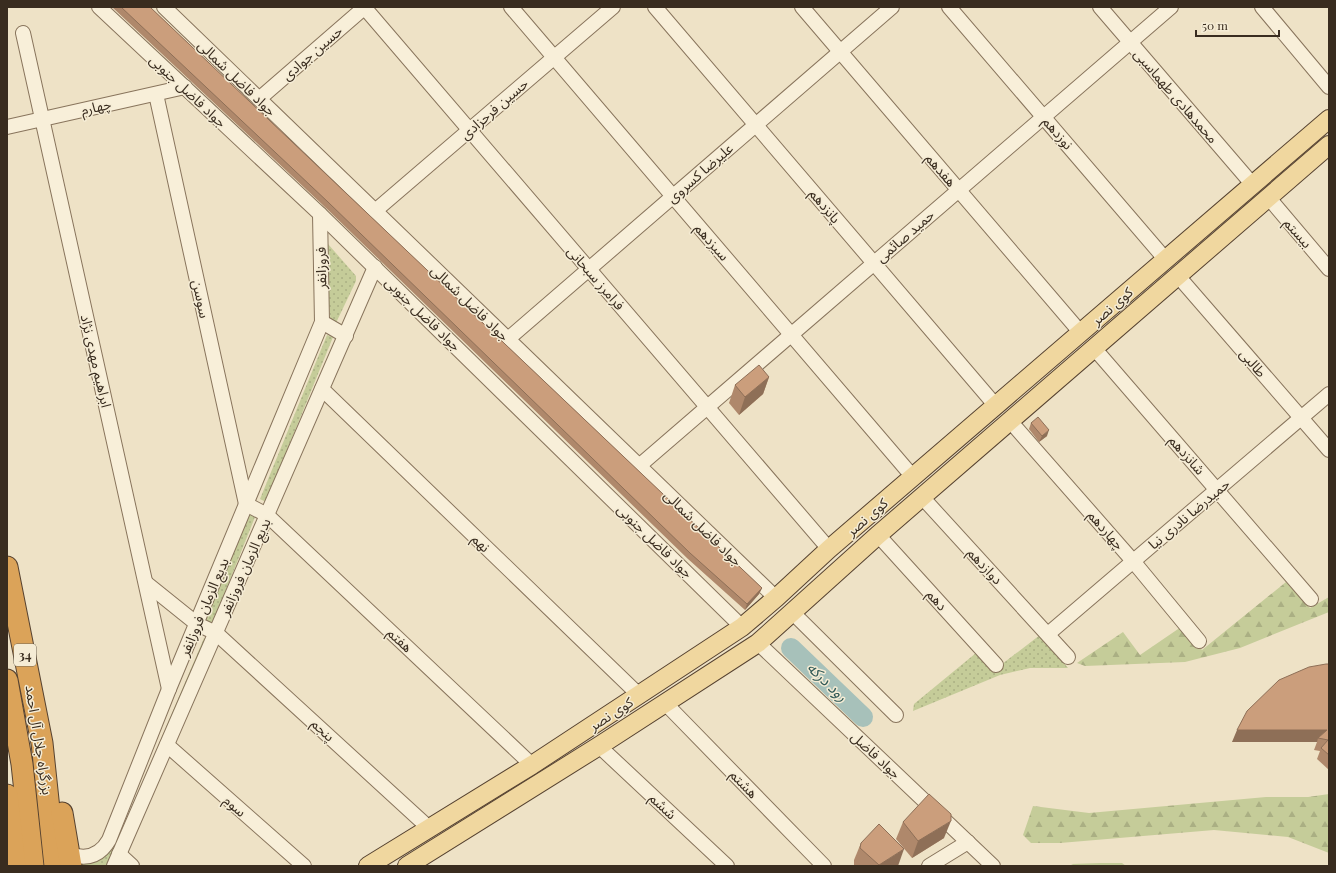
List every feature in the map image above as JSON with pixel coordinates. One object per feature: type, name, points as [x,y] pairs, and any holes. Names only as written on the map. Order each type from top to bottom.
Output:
[{"type":"highway","name":"بزرگراه جلال آل احمد","points":[[7,567],[42,743],[55,866]]},
{"type":"highway","name":"بزرگراه جلال آل احمد","points":[[7,680],[12,738],[22,764],[33,866]]},
{"type":"highway","points":[[42,743],[53,773],[68,843],[71,866]]},
{"type":"highway","points":[[7,783],[10,774],[22,764]]},
{"type":"highway","points":[[7,795],[15,866]]},
{"type":"main road","name":"کوی نصر","points":[[368,866],[532,765],[640,696],[742,626],[776,598],[829,549],[1329,119]]},
{"type":"main road","name":"کوی نصر","points":[[407,866],[599,746],[665,702],[758,644],[878,535],[1329,145]]},
{"type":"street","name":"جواد فاضل جنوبی","points":[[99,7],[320,214],[742,626]]},
{"type":"street","name":"جواد فاضل شمالی","points":[[164,7],[776,598]]},
{"type":"street","name":"حسین جوادی","points":[[259,99],[364,7]]},
{"type":"street","name":"فرامرز سبحانی","points":[[364,7],[829,549]]},
{"type":"street","name":"سیزدهم","points":[[511,7],[913,477]]},
{"type":"street","name":"حسین فرحزادی","points":[[376,211],[613,7]]},
{"type":"street","name":"پانزدهم","points":[[655,7],[996,406]]},
{"type":"street","name":"هفدهم","points":[[802,7],[1081,333]]},
{"type":"street","name":"علیرضا کسروی","points":[[508,339],[892,7]]},
{"type":"street","name":"نوزدهم","points":[[949,7],[1166,260]]},
{"type":"street","name":"محمدهادی طهماسبی","points":[[1100,7],[1253,185]]},
{"type":"street","name":"حمید صائمی","points":[[639,466],[1171,7]]},
{"type":"street","points":[[1262,7],[1329,87]]},
{"type":"street","name":"ابراهیم مهدی نژاد","points":[[23,33],[169,688]]},
{"type":"street","name":"چهارم","points":[[7,127],[185,87]]},
{"type":"street","name":"سوسن","points":[[156,94],[246,504]]},
{"type":"street","name":"بیستم","points":[[1268,197],[1329,269]]},
{"type":"street","name":"فروزانفر","points":[[320,214],[322,322]]},
{"type":"street","name":"بدیع‌ الزمان فروزانفر","points":[[116,860],[375,267]]},
{"type":"street","name":"طالبی","points":[[1178,276],[1329,450]]},
{"type":"street","points":[[322,322],[346,336]]},
{"type":"street","name":"بدیع الزمان فروزانفر","points":[[68,843],[73,855],[79,857],[96,854],[104,848],[109,840],[169,688],[322,322]]},
{"type":"street","name":"شانزدهم","points":[[1094,348],[1311,599]]},
{"type":"street","name":"نهم","points":[[322,389],[640,696]]},
{"type":"street","name":"حمیدرضا نادری نیا","points":[[1048,634],[1329,394]]},
{"type":"street","name":"چهاردهم","points":[[1010,421],[1133,561],[1199,641]]},
{"type":"street","name":"دوازدهم","points":[[922,497],[1068,657]]},
{"type":"street","name":"هفتم","points":[[246,504],[267,515],[532,765]]},
{"type":"street","name":"دهم","points":[[878,535],[996,665]]},
{"type":"street","name":"پنجم","points":[[146,583],[197,624],[216,633],[429,828]]},
{"type":"street","points":[[793,613],[896,714]]},
{"type":"street","name":"جواد فاضل","points":[[758,644],[993,866]]},
{"type":"street","name":"هشتم","points":[[665,702],[824,866]]},
{"type":"street","name":"سوم","points":[[167,745],[304,866]]},
{"type":"street","name":"ششم","points":[[599,746],[727,866]]},
{"type":"street","points":[[929,866],[968,842]]},
{"type":"street","points":[[116,860],[132,866]]},
{"type":"green space","points":[[328,244],[356,276],[356,281],[335,325],[331,324],[323,245]]},
{"type":"green space","points":[[327,335],[333,337],[266,502],[260,499]]},
{"type":"green space","points":[[250,510],[257,512],[212,625],[205,622]]},
{"type":"green space","points":[[1286,582],[1310,608],[1329,597],[1329,612],[1240,648],[1185,662],[1085,666],[1077,663],[1123,632],[1140,655],[1181,627],[1202,650]]},
{"type":"green space","points":[[1040,635],[1068,668],[1030,668],[1000,675],[913,711],[914,704],[976,653],[993,671]]},
{"type":"green space","points":[[204,638],[210,642],[115,866],[77,866],[77,861],[107,852],[118,840]]},
{"type":"green space","points":[[1329,794],[1329,853],[1288,837],[1214,830],[1060,843],[1031,843],[1023,835],[1033,806],[1089,813],[1266,797],[1308,797]]},
{"type":"green space","points":[[1122,863],[1126,866],[1075,866],[1071,864]]},
{"type":"building","points":[[121,7],[150,7],[762,588],[747,604],[690,553],[328,202]]},
{"type":"building","points":[[759,365],[769,377],[745,397],[735,385]]},
{"type":"building","points":[[1038,417],[1049,430],[1042,436],[1031,423]]},
{"type":"building","points":[[1329,664],[1329,755],[1321,748],[1328,740],[1318,738],[1327,730],[1237,730],[1247,711],[1279,680],[1309,667]]},
{"type":"building","points":[[929,794],[951,814],[951,821],[918,841],[903,822]]},
{"type":"building","points":[[879,824],[904,849],[879,865],[860,848],[861,843]]},
{"type":"waterway","name":"رود درکه","points":[[791,648],[863,717]]}]
